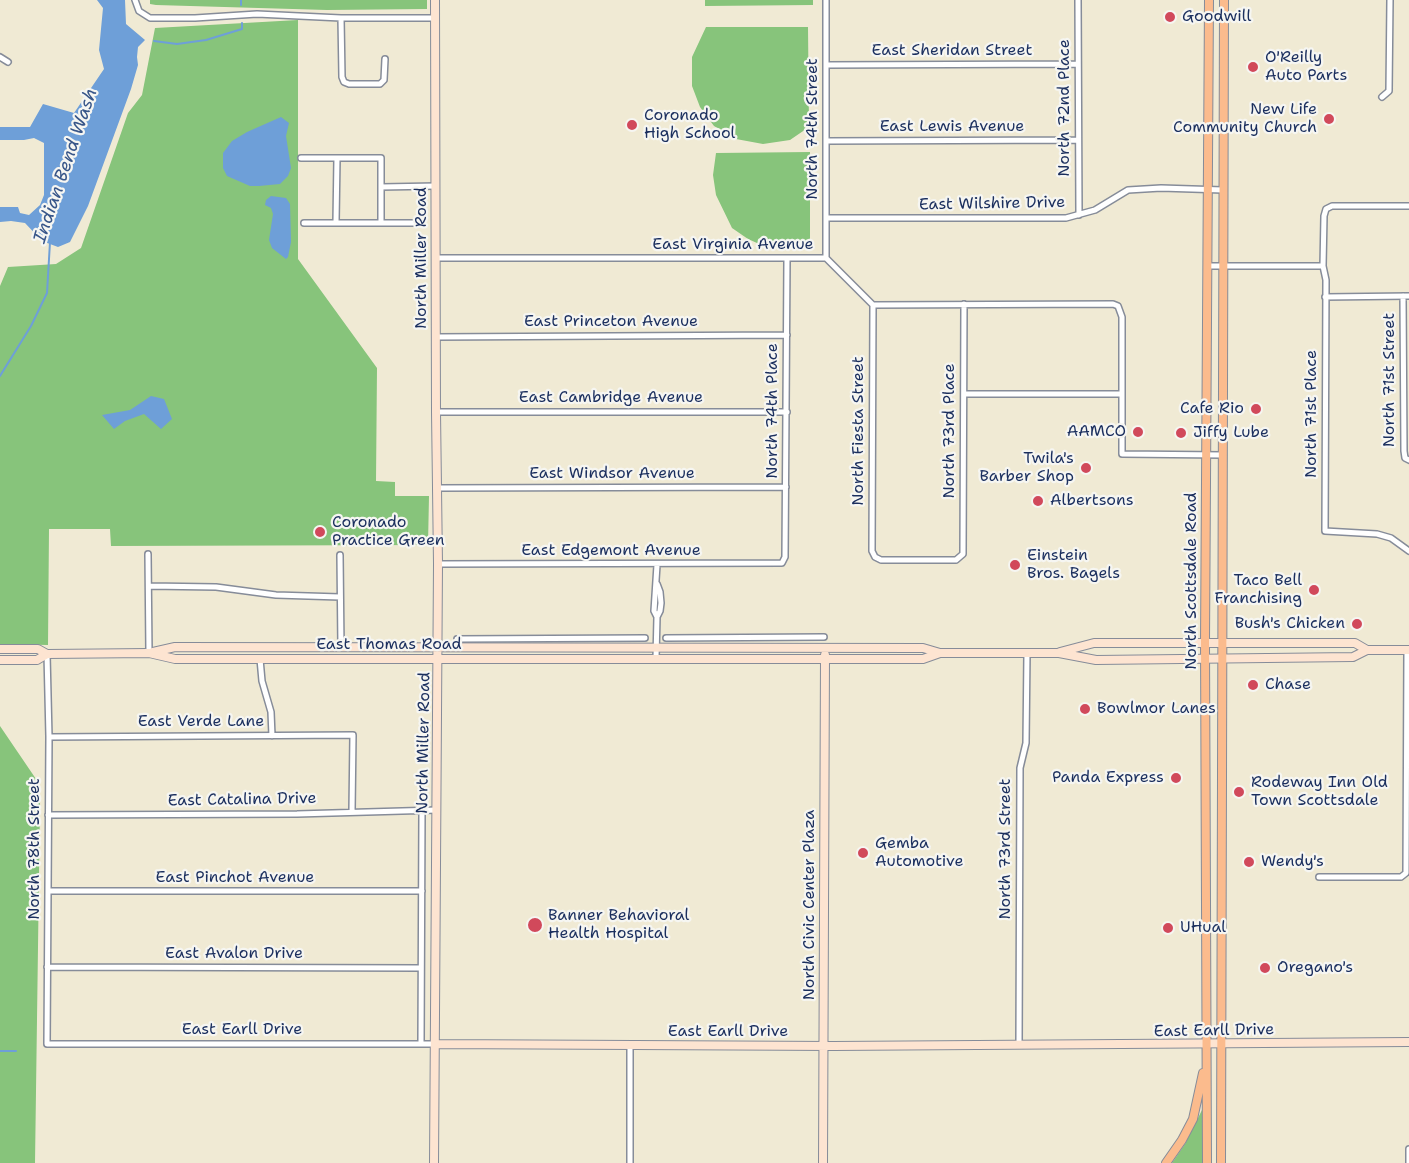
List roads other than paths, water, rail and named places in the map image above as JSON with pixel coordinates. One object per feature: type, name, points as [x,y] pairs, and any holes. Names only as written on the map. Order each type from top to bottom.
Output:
[{"type":"main road","name":"North Scottsdale Road","points":[[1207,1163],[1205,642],[1208,455],[1209,0]]},
{"type":"main road","name":"North Scottsdale Road","points":[[1221,1163],[1224,0]]},
{"type":"main road","points":[[1207,494],[1223,494]]},
{"type":"main road","points":[[1166,1163],[1193,1119],[1206,1058]]},
{"type":"street","points":[[135,0],[137,8],[150,18],[257,14],[341,18],[435,18]]},
{"type":"street","name":"North Miller Road","points":[[434,1163],[438,658],[435,0]]},
{"type":"street","name":"North 74th Street","points":[[826,0],[826,258]]},
{"type":"street","name":"North 72nd Place","points":[[1078,0],[1078,215]]},
{"type":"street","points":[[1382,97],[1389,91],[1390,0]]},
{"type":"street","points":[[341,18],[344,82],[380,84],[384,80],[385,59]]},
{"type":"street","points":[[0,57],[8,62]]},
{"type":"street","name":"East Sheridan Street","points":[[826,65],[1078,64]]},
{"type":"street","name":"East Lewis Avenue","points":[[827,141],[1078,140]]},
{"type":"street","points":[[301,158],[381,158],[381,223]]},
{"type":"street","points":[[336,222],[337,158]]},
{"type":"street","points":[[381,187],[436,186]]},
{"type":"street","name":"East Wilshire Drive","points":[[826,218],[1066,218],[1095,210],[1128,190],[1209,188],[1223,190]]},
{"type":"street","name":"North 71st Place","points":[[1409,206],[1332,206],[1326,209],[1323,266],[1326,280],[1325,531],[1377,534],[1391,538],[1409,551]]},
{"type":"street","points":[[304,223],[415,223]]},
{"type":"street","name":"East Virginia Avenue","points":[[436,258],[826,258],[873,305]]},
{"type":"street","name":"North 74th Place","points":[[783,563],[785,557],[787,412],[787,259]]},
{"type":"street","points":[[1208,266],[1323,266]]},
{"type":"street","points":[[1325,297],[1406,296]]},
{"type":"street","name":"North 71st Street","points":[[1406,296],[1404,451],[1405,458],[1409,460]]},
{"type":"street","points":[[873,305],[1108,303],[1118,306],[1122,317],[1122,454],[1223,455]]},
{"type":"street","name":"North 73rd Place","points":[[960,558],[963,554],[964,304]]},
{"type":"street","name":"North Fiesta Street","points":[[873,305],[872,551],[875,557],[882,560],[956,560],[960,558]]},
{"type":"street","name":"East Princeton Avenue","points":[[436,337],[787,335]]},
{"type":"street","points":[[964,394],[1121,394]]},
{"type":"street","name":"East Cambridge Avenue","points":[[436,412],[787,412]]},
{"type":"street","name":"East Windsor Avenue","points":[[437,488],[786,487]]},
{"type":"street","points":[[148,554],[148,653]]},
{"type":"street","points":[[340,555],[340,648]]},
{"type":"street","name":"East Edgemont Avenue","points":[[438,564],[783,563]]},
{"type":"street","points":[[656,658],[657,617],[654,611],[654,592],[657,584],[657,565]]},
{"type":"street","points":[[148,586],[209,587],[276,596],[340,597]]},
{"type":"street","points":[[666,638],[824,637]]},
{"type":"street","points":[[630,638],[630,658]]},
{"type":"street","name":"East Thomas Road","points":[[148,653],[175,647],[438,649],[501,643],[645,638]]},
{"type":"street","points":[[684,638],[684,658]]},
{"type":"street","points":[[774,638],[774,648]]},
{"type":"street","name":"East Thomas Road","points":[[456,639],[501,643],[630,647],[923,648],[940,654]]},
{"type":"street","name":"East Thomas Road","points":[[1059,653],[1094,643],[1355,643],[1367,650]]},
{"type":"street","name":"North Civic Center Plaza","points":[[823,1163],[825,648]]},
{"type":"street","name":"East Thomas Road","points":[[0,649],[38,649],[47,654],[148,653],[175,658],[261,659],[923,659],[940,654],[1059,653],[1096,660],[1353,657],[1367,650],[1408,650]]},
{"type":"street","points":[[1319,876],[1401,877],[1406,873],[1408,650]]},
{"type":"street","name":"North 73rd Street","points":[[1019,1046],[1020,768],[1026,743],[1027,653]]},
{"type":"street","name":"East Thomas Road","points":[[0,660],[37,660],[47,654]]},
{"type":"street","name":"North 78th Street","points":[[46,1044],[49,737],[47,654]]},
{"type":"street","points":[[261,659],[262,681],[271,712],[272,736]]},
{"type":"street","name":"East Verde Lane","points":[[49,737],[353,735],[352,812]]},
{"type":"street","name":"North Miller Road","points":[[421,1043],[422,810]]},
{"type":"street","name":"East Catalina Drive","points":[[48,815],[286,814],[436,810]]},
{"type":"street","name":"East Pinchot Avenue","points":[[48,891],[422,891]]},
{"type":"street","name":"East Avalon Drive","points":[[47,967],[421,968]]},
{"type":"street","name":"East Earll Drive","points":[[46,1044],[1019,1046],[1409,1042]]},
{"type":"street","points":[[630,1045],[630,1163]]},
{"type":"street","points":[[1409,1149],[1409,1163]]},
{"type":"water","points":[[97,0],[125,0],[126,24],[145,40],[138,47],[138,65],[131,89],[88,206],[70,242],[58,247],[42,241],[25,223],[0,222],[0,207],[18,207],[20,213],[29,215],[40,205],[44,195],[44,143],[34,138],[0,140],[0,127],[30,127],[43,104],[74,113],[104,69],[99,50],[103,8]]},
{"type":"water","points":[[281,117],[289,123],[286,136],[291,168],[288,176],[280,184],[250,186],[227,176],[223,168],[223,153],[232,141]]},
{"type":"water","points":[[271,196],[286,198],[290,204],[291,242],[286,259],[272,248],[269,240],[273,214],[271,208],[265,205],[266,200]]},
{"type":"water","points":[[151,396],[164,399],[172,419],[161,429],[144,414],[125,421],[114,429],[102,415],[130,410]]},
{"type":"waterway","name":"Indian Bend Wash","points":[[241,0],[241,5]]},
{"type":"waterway","name":"Indian Bend Wash","points":[[154,41],[177,44],[206,40],[242,29],[242,23]]},
{"type":"waterway","name":"Indian Bend Wash","points":[[0,376],[31,326],[47,293],[50,242]]},
{"type":"waterway","points":[[0,1051],[16,1051]]},
{"type":"place","name":"Goodwill","points":[[1170,17]]},
{"type":"place","name":"O'Reilly Auto Parts","points":[[1253,67]]},
{"type":"place","name":"New Life Community Church","points":[[1329,119]]},
{"type":"place","name":"Coronado High School","points":[[632,125]]},
{"type":"place","name":"Cafe Rio","points":[[1256,409]]},
{"type":"place","name":"AAMCO","points":[[1138,432]]},
{"type":"place","name":"Jiffy Lube","points":[[1181,433]]},
{"type":"place","name":"Twila's Barber Shop","points":[[1086,468]]},
{"type":"place","name":"Albertsons","points":[[1038,501]]},
{"type":"place","name":"Coronado Practice Green","points":[[320,532]]},
{"type":"place","name":"Einstein Bros. Bagels","points":[[1015,565]]},
{"type":"place","name":"Taco Bell Franchising","points":[[1314,590]]},
{"type":"place","name":"Bush's Chicken","points":[[1357,624]]},
{"type":"place","name":"Chase","points":[[1253,685]]},
{"type":"place","name":"Bowlmor Lanes","points":[[1085,709]]},
{"type":"place","name":"Panda Express","points":[[1176,778]]},
{"type":"place","name":"Rodeway Inn Old Town Scottsdale","points":[[1239,792]]},
{"type":"place","name":"Gemba Automotive","points":[[863,853]]},
{"type":"place","name":"Wendy's","points":[[1249,862]]},
{"type":"place","name":"Banner Behavioral Health Hospital","points":[[535,925]]},
{"type":"place","name":"UHual","points":[[1168,928]]},
{"type":"place","name":"Oregano's","points":[[1265,968]]}]
